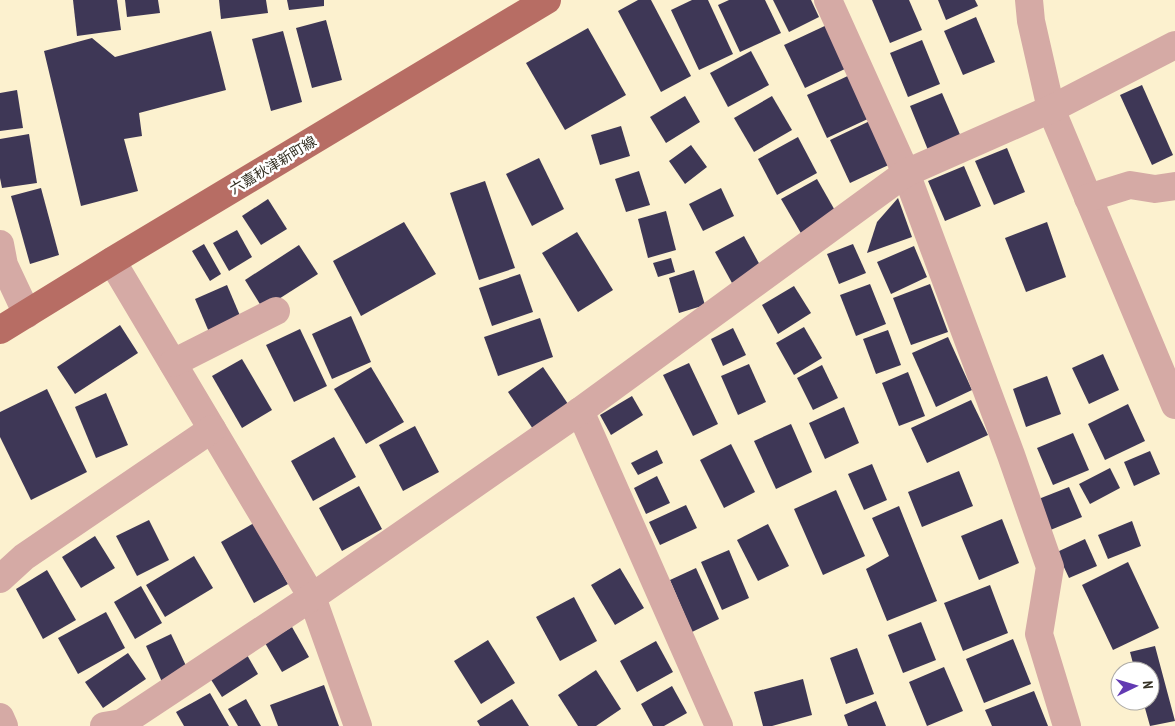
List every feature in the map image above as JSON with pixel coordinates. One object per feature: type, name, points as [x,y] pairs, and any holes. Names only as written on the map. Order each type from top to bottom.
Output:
[{"type":"main road","name":"六嘉秋津新町線","points":[[0,330],[547,0]]},
{"type":"street","points":[[828,0],[906,173],[1011,455],[1050,567],[1039,634],[1067,726]]},
{"type":"street","points":[[1028,0],[1051,109],[1175,405]]},
{"type":"street","points":[[104,726],[122,723],[312,596],[580,411],[906,173],[1051,109],[1175,45]]},
{"type":"street","points":[[1088,198],[1130,185],[1155,189],[1175,186]]},
{"type":"street","points":[[0,244],[4,265],[27,314]]},
{"type":"street","points":[[112,261],[312,596],[358,726]]},
{"type":"street","points":[[173,363],[276,311]]},
{"type":"street","points":[[580,411],[719,726]]},
{"type":"street","points":[[0,579],[24,557],[212,429]]},
{"type":"street","points":[[0,717],[4,726]]},
{"type":"building","points":[[73,0],[117,0],[121,30],[77,36]]},
{"type":"building","points":[[125,0],[158,0],[160,13],[127,17]]},
{"type":"building","points":[[219,0],[266,0],[268,13],[221,19]]},
{"type":"building","points":[[287,0],[324,0],[324,6],[289,10]]},
{"type":"building","points":[[638,0],[651,0],[691,76],[661,92],[618,11]]},
{"type":"building","points":[[692,0],[708,0],[733,54],[699,70],[671,10]]},
{"type":"building","points":[[729,0],[765,0],[781,33],[740,52],[718,5]]},
{"type":"building","points":[[773,0],[811,0],[819,17],[789,32]]},
{"type":"building","points":[[872,0],[909,0],[922,30],[890,43]]},
{"type":"building","points":[[938,0],[975,0],[978,6],[946,20]]},
{"type":"building","points":[[976,17],[995,62],[963,75],[944,31]]},
{"type":"building","points":[[326,20],[342,80],[312,88],[296,28]]},
{"type":"building","points":[[829,24],[849,67],[805,88],[784,45]]},
{"type":"building","points":[[588,28],[626,95],[565,130],[526,63]]},
{"type":"building","points":[[211,31],[226,90],[139,113],[142,136],[124,139],[138,191],[81,206],[44,51],[92,38],[115,57]]},
{"type":"building","points":[[283,31],[302,102],[271,111],[252,39]]},
{"type":"building","points":[[922,40],[940,84],[908,97],[890,53]]},
{"type":"building","points":[[751,51],[769,85],[728,107],[710,73]]},
{"type":"building","points":[[852,74],[872,117],[827,138],[807,95]]},
{"type":"building","points":[[1142,85],[1173,155],[1152,165],[1120,95]]},
{"type":"building","points":[[17,90],[23,128],[0,131],[0,93]]},
{"type":"building","points":[[942,93],[961,137],[928,150],[910,106]]},
{"type":"building","points":[[685,96],[700,122],[666,143],[650,117]]},
{"type":"building","points":[[772,96],[792,130],[754,152],[734,118]]},
{"type":"building","points":[[874,119],[895,162],[850,183],[830,140]]},
{"type":"building","points":[[621,126],[630,156],[600,165],[591,135]]},
{"type":"building","points":[[29,134],[37,183],[2,188],[0,178],[0,139]]},
{"type":"building","points":[[798,137],[817,173],[777,195],[758,159]]},
{"type":"building","points":[[691,145],[707,167],[685,184],[669,161]]},
{"type":"building","points":[[1007,148],[1025,192],[994,205],[975,161]]},
{"type":"building","points":[[539,158],[564,209],[532,226],[506,174]]},
{"type":"building","points":[[964,166],[981,206],[945,221],[928,181]]},
{"type":"building","points":[[639,171],[650,205],[626,212],[615,179]]},
{"type":"building","points":[[817,179],[837,214],[802,235],[781,199]]},
{"type":"building","points":[[485,181],[515,268],[479,280],[450,193]]},
{"type":"building","points":[[41,188],[59,255],[30,264],[11,196]]},
{"type":"building","points":[[721,188],[734,216],[703,231],[689,204]]},
{"type":"building","points":[[898,198],[912,237],[867,253],[877,222]]},
{"type":"building","points":[[268,199],[287,229],[261,245],[242,216]]},
{"type":"building","points":[[666,211],[676,250],[648,258],[638,219]]},
{"type":"building","points":[[404,222],[436,274],[361,316],[333,261]]},
{"type":"building","points":[[1047,222],[1066,277],[1026,292],[1005,238]]},
{"type":"building","points":[[237,230],[252,257],[229,271],[213,243]]},
{"type":"building","points":[[577,232],[613,290],[578,312],[542,253]]},
{"type":"building","points":[[744,236],[761,267],[732,283],[715,252]]},
{"type":"building","points":[[204,244],[221,274],[210,281],[192,251]]},
{"type":"building","points":[[853,244],[866,273],[839,284],[827,254]]},
{"type":"building","points":[[299,245],[318,274],[263,309],[245,280]]},
{"type":"building","points":[[914,246],[927,277],[891,294],[877,262]]},
{"type":"building","points":[[671,258],[675,272],[658,277],[653,263]]},
{"type":"building","points":[[694,270],[705,305],[679,313],[669,278]]},
{"type":"building","points":[[520,274],[533,312],[492,326],[479,288]]},
{"type":"building","points":[[870,284],[886,324],[856,336],[840,295]]},
{"type":"building","points":[[930,284],[948,332],[911,345],[893,298]]},
{"type":"building","points":[[227,285],[241,318],[209,332],[195,299]]},
{"type":"building","points":[[794,286],[811,313],[778,334],[762,305]]},
{"type":"building","points":[[351,316],[371,362],[332,379],[312,334]]},
{"type":"building","points":[[540,318],[553,357],[498,376],[484,337]]},
{"type":"building","points":[[120,325],[138,353],[75,394],[57,367]]},
{"type":"building","points":[[804,327],[822,358],[794,375],[776,343]]},
{"type":"building","points":[[733,328],[746,355],[723,366],[711,339]]},
{"type":"building","points":[[300,329],[327,386],[294,402],[266,345]]},
{"type":"building","points":[[888,330],[901,365],[876,374],[863,339]]},
{"type":"building","points":[[948,337],[972,390],[936,407],[912,353]]},
{"type":"building","points":[[1103,354],[1119,390],[1089,404],[1072,368]]},
{"type":"building","points":[[242,359],[272,410],[242,428],[212,376]]},
{"type":"building","points":[[689,363],[718,424],[693,436],[663,375]]},
{"type":"building","points":[[749,364],[766,402],[738,415],[721,376]]},
{"type":"building","points":[[822,365],[838,398],[813,410],[797,378]]},
{"type":"building","points":[[371,367],[404,422],[366,444],[334,389]]},
{"type":"building","points":[[543,367],[568,404],[533,429],[508,392]]},
{"type":"building","points":[[908,372],[925,416],[899,426],[882,383]]},
{"type":"building","points":[[1047,376],[1061,414],[1026,427],[1013,389]]},
{"type":"building","points":[[47,389],[87,472],[31,500],[0,437],[0,412]]},
{"type":"building","points":[[106,393],[128,445],[96,458],[75,407]]},
{"type":"building","points":[[632,396],[643,415],[611,435],[600,415]]},
{"type":"building","points":[[971,400],[988,435],[927,463],[911,428]]},
{"type":"building","points":[[1128,404],[1145,441],[1105,460],[1088,424]]},
{"type":"building","points":[[844,407],[859,443],[825,459],[809,423]]},
{"type":"building","points":[[791,424],[812,472],[776,489],[754,441]]},
{"type":"building","points":[[415,426],[439,472],[403,491],[379,445]]},
{"type":"building","points":[[1073,433],[1089,470],[1053,485],[1037,448]]},
{"type":"building","points":[[334,437],[356,477],[313,501],[291,461]]},
{"type":"building","points":[[731,444],[755,492],[724,508],[700,460]]},
{"type":"building","points":[[657,450],[663,463],[638,475],[631,463]]},
{"type":"building","points":[[1150,451],[1160,474],[1134,486],[1124,462]]},
{"type":"building","points":[[872,464],[887,500],[864,510],[848,474]]},
{"type":"building","points":[[1110,468],[1120,488],[1090,504],[1079,484]]},
{"type":"building","points":[[959,471],[973,506],[922,527],[908,492]]},
{"type":"building","points":[[657,476],[670,503],[646,514],[634,488]]},
{"type":"building","points":[[359,486],[382,529],[342,551],[319,508]]},
{"type":"building","points":[[1069,487],[1082,517],[1048,531],[1036,500]]},
{"type":"building","points":[[836,490],[865,556],[823,575],[794,509]]},
{"type":"building","points":[[686,505],[697,528],[660,545],[649,522]]},
{"type":"building","points":[[899,506],[937,601],[887,621],[866,569],[889,556],[872,518]]},
{"type":"building","points":[[1002,519],[1019,563],[979,580],[961,536]]},
{"type":"building","points":[[149,520],[169,560],[137,576],[116,536]]},
{"type":"building","points":[[1132,521],[1141,546],[1108,559],[1098,535]]},
{"type":"building","points":[[254,523],[288,584],[254,603],[221,542]]},
{"type":"building","points":[[768,524],[789,566],[758,581],[737,540]]},
{"type":"building","points":[[95,536],[115,568],[81,588],[62,557]]},
{"type":"building","points":[[1085,539],[1097,566],[1069,578],[1057,552]]},
{"type":"building","points":[[729,550],[749,598],[722,610],[701,562]]},
{"type":"building","points":[[194,556],[213,588],[165,617],[146,585]]},
{"type":"building","points":[[1128,562],[1159,628],[1113,650],[1082,585]]},
{"type":"building","points":[[620,568],[644,608],[615,625],[591,585]]},
{"type":"building","points":[[696,568],[719,619],[692,632],[670,580]]},
{"type":"building","points":[[47,570],[76,620],[43,639],[16,589]]},
{"type":"building","points":[[990,585],[1008,633],[963,651],[944,603]]},
{"type":"building","points":[[141,586],[162,623],[135,639],[114,602]]},
{"type":"building","points":[[574,597],[597,641],[560,661],[536,617]]},
{"type":"building","points":[[106,612],[125,648],[78,674],[58,638]]},
{"type":"building","points":[[921,622],[936,660],[903,673],[888,635]]},
{"type":"building","points":[[292,627],[309,657],[282,672],[265,643]]},
{"type":"building","points":[[171,634],[188,670],[162,682],[146,646]]},
{"type":"building","points":[[1013,639],[1031,684],[984,703],[966,659]]},
{"type":"building","points":[[488,640],[515,683],[481,704],[454,661]]},
{"type":"building","points":[[656,641],[673,672],[637,692],[620,661]]},
{"type":"building","points":[[1155,646],[1159,661],[1132,661],[1130,652]]},
{"type":"building","points":[[857,648],[874,694],[846,704],[830,658]]},
{"type":"building","points":[[128,653],[146,679],[103,708],[85,682]]},
{"type":"building","points":[[247,655],[258,674],[222,697],[210,678]]},
{"type":"building","points":[[1160,665],[1175,721],[1150,726],[1146,711],[1160,711]]},
{"type":"building","points":[[944,667],[963,711],[927,726],[909,682]]},
{"type":"building","points":[[596,670],[621,709],[596,726],[578,726],[558,695]]},
{"type":"building","points":[[803,679],[812,715],[772,726],[763,726],[754,692]]},
{"type":"building","points":[[324,685],[339,726],[278,726],[270,705]]},
{"type":"building","points":[[672,686],[687,713],[664,726],[653,726],[641,704]]},
{"type":"building","points":[[1034,691],[1048,726],[992,726],[985,710]]},
{"type":"building","points":[[210,693],[229,726],[184,726],[176,712]]},
{"type":"building","points":[[246,699],[261,726],[238,726],[228,709]]},
{"type":"building","points":[[512,699],[529,726],[480,726],[477,721]]},
{"type":"building","points":[[876,701],[886,726],[848,726],[844,715]]}]
